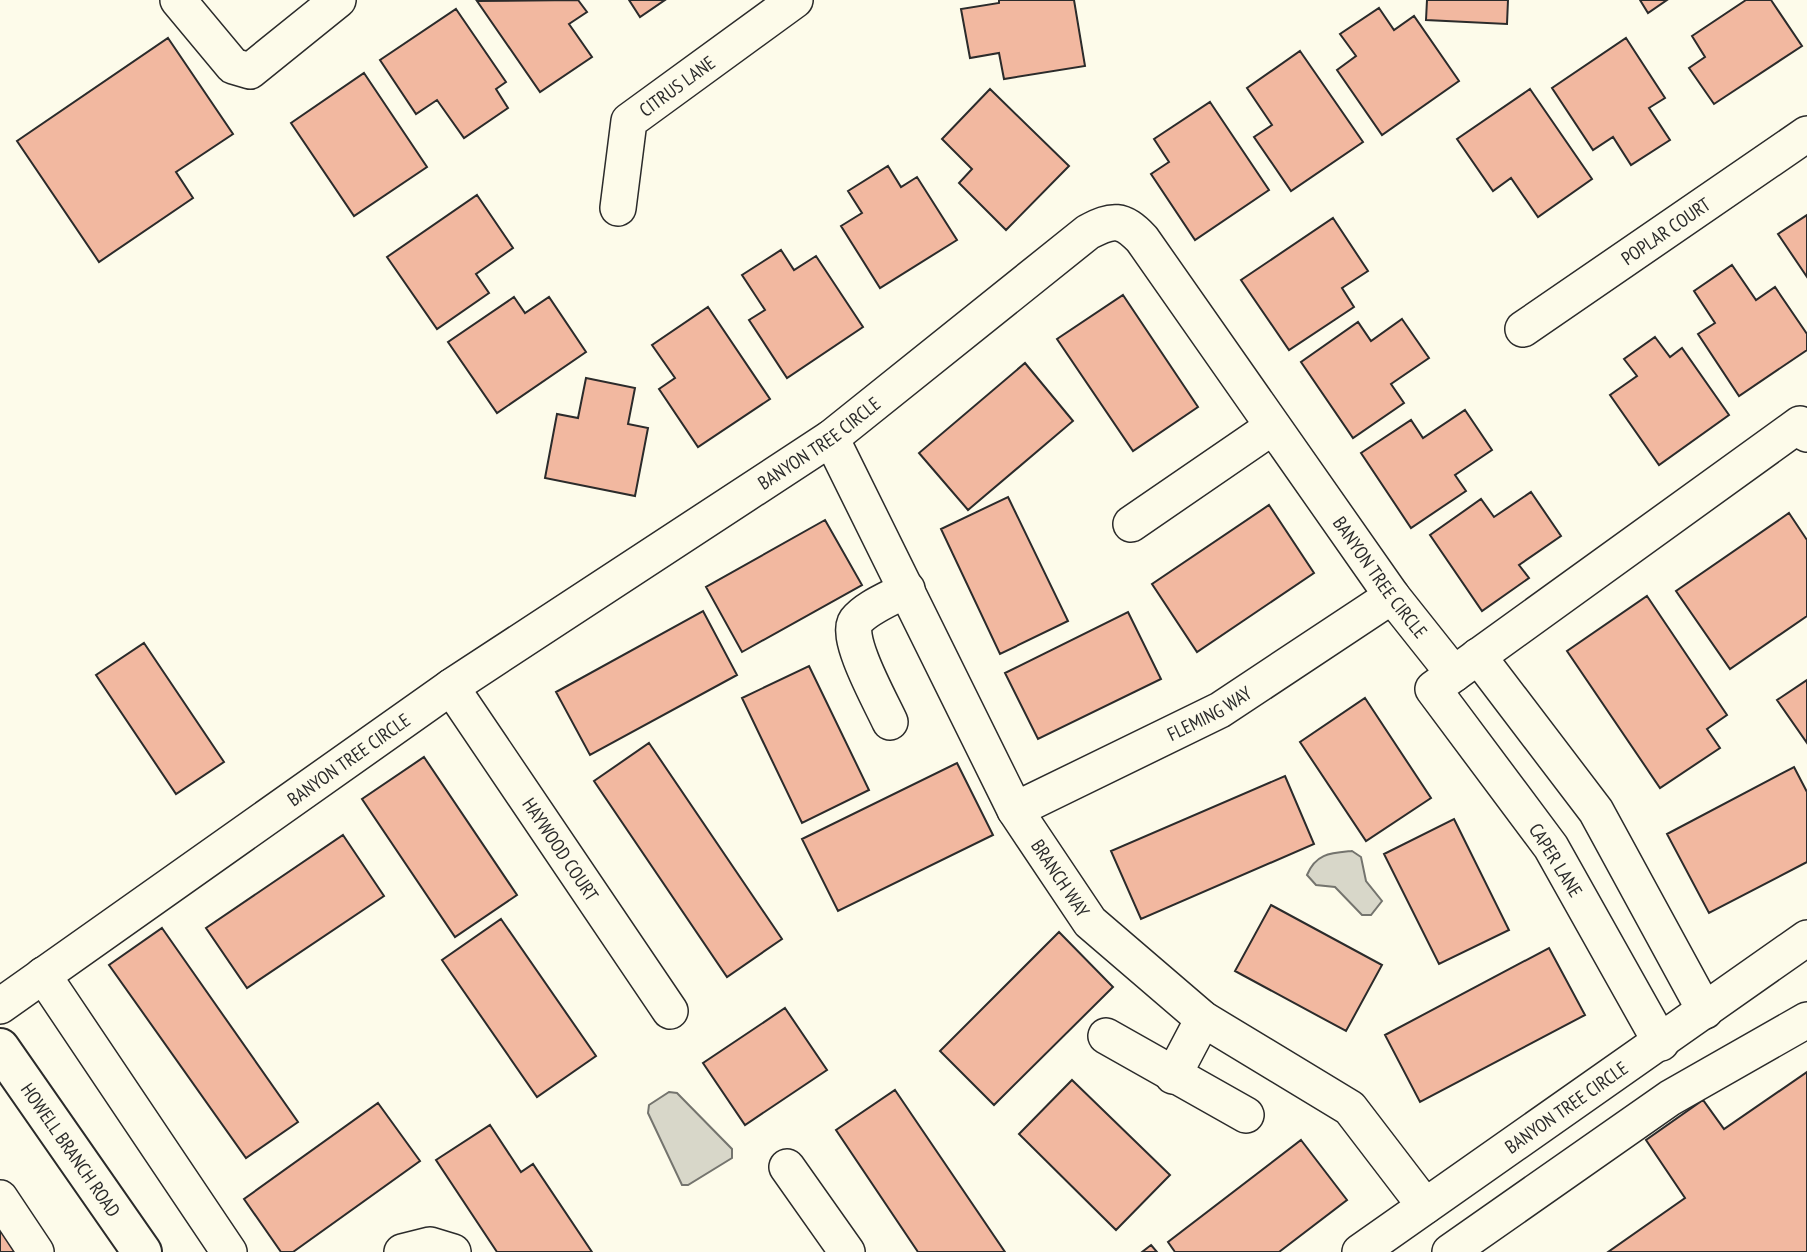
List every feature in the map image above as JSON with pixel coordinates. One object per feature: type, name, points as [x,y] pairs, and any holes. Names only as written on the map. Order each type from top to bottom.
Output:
[{"type":"main road","name":"HOWELL BRANCH ROAD","points":[[0,1048],[142,1252]]},
{"type":"street","points":[[178,0],[233,66],[250,71],[338,0]]},
{"type":"street","name":"CITRUS LANE","points":[[618,208],[629,121],[794,0]]},
{"type":"street","name":"POPLAR COURT","points":[[1523,329],[1807,134]]},
{"type":"street","name":"BANYON TREE CIRCLE","points":[[0,1006],[451,687],[831,438],[1088,232],[1109,221],[1129,226],[1142,239],[1392,596],[1455,673]]},
{"type":"street","points":[[1705,1011],[1596,811],[1455,673],[1800,424],[1807,434]]},
{"type":"street","points":[[1131,524],[1272,428]]},
{"type":"street","name":"BRANCH WAY","points":[[831,438],[1015,810],[1090,922],[1203,1019],[1349,1108],[1425,1206]]},
{"type":"street","points":[[890,722],[852,633],[855,622],[865,613],[907,589]]},
{"type":"street","name":"FLEMING WAY","points":[[1015,810],[1220,710],[1392,596]]},
{"type":"street","name":"CAPER LANE","points":[[1455,673],[1661,1042]]},
{"type":"street","name":"HAYWOOD COURT","points":[[451,687],[670,1011]]},
{"type":"street","name":"BANYON TREE CIRCLE","points":[[1360,1252],[1807,938]]},
{"type":"street","points":[[43,975],[229,1252]]},
{"type":"street","points":[[1173,1076],[1203,1019]]},
{"type":"street","points":[[1450,1252],[1670,1098],[1807,1020]]},
{"type":"street","points":[[1106,1035],[1173,1076],[1246,1115]]},
{"type":"street","points":[[788,1167],[847,1252]]},
{"type":"street","points":[[0,1198],[36,1252]]},
{"type":"street","points":[[402,1252],[430,1245],[453,1252]]},
{"type":"shaded area","points":[[1352,851],[1361,857],[1366,881],[1382,901],[1371,915],[1362,915],[1335,887],[1316,885],[1307,875],[1320,858]]},
{"type":"shaded area","points":[[669,1092],[677,1093],[732,1149],[732,1158],[688,1185],[682,1185],[648,1113],[649,1105]]},
{"type":"building","points":[[578,0],[587,12],[569,24],[592,57],[540,92],[477,1]]},
{"type":"building","points":[[629,0],[665,0],[640,17]]},
{"type":"building","points":[[999,0],[1074,0],[1085,66],[1004,79],[999,53],[970,58],[961,9],[999,3]]},
{"type":"building","points":[[1427,0],[1508,0],[1507,24],[1426,20]]},
{"type":"building","points":[[1640,0],[1667,0],[1648,13]]},
{"type":"building","points":[[1746,0],[1771,0],[1802,46],[1714,104],[1689,68],[1705,57],[1692,36]]},
{"type":"building","points":[[1379,8],[1394,30],[1414,16],[1459,81],[1382,135],[1337,70],[1356,56],[1340,34]]},
{"type":"building","points":[[456,9],[506,82],[496,89],[508,108],[464,138],[437,100],[416,114],[380,60]]},
{"type":"building","points":[[168,38],[233,134],[176,172],[193,198],[99,262],[17,141]]},
{"type":"building","points":[[1626,38],[1665,98],[1649,108],[1670,140],[1631,165],[1613,137],[1593,150],[1552,88]]},
{"type":"building","points":[[1300,51],[1363,142],[1291,191],[1254,137],[1272,125],[1247,88]]},
{"type":"building","points":[[364,73],[427,167],[354,216],[291,123]]},
{"type":"building","points":[[990,89],[1069,166],[1006,230],[959,183],[972,169],[942,139]]},
{"type":"building","points":[[1530,89],[1592,179],[1538,217],[1511,178],[1493,191],[1457,139]]},
{"type":"building","points":[[1210,102],[1269,190],[1195,240],[1151,174],[1169,162],[1154,139]]},
{"type":"building","points":[[888,166],[901,187],[917,177],[957,240],[880,288],[841,226],[862,213],[848,191]]},
{"type":"building","points":[[477,195],[513,248],[476,274],[489,293],[437,329],[387,257]]},
{"type":"building","points":[[1807,215],[1807,277],[1778,234]]},
{"type":"building","points":[[1333,218],[1368,271],[1342,288],[1354,307],[1289,350],[1241,280]]},
{"type":"building","points":[[781,250],[794,270],[816,256],[863,327],[787,378],[749,320],[765,310],[742,275]]},
{"type":"building","points":[[1732,265],[1756,300],[1775,287],[1807,334],[1807,350],[1739,396],[1698,334],[1715,323],[1694,291]]},
{"type":"building","points":[[1123,295],[1198,407],[1133,451],[1057,339]]},
{"type":"building","points":[[514,297],[525,313],[549,297],[586,352],[497,413],[448,342]]},
{"type":"building","points":[[708,307],[770,399],[698,447],[659,389],[675,378],[652,345]]},
{"type":"building","points":[[1402,319],[1429,358],[1391,384],[1404,403],[1353,438],[1301,362],[1358,322],[1371,341]]},
{"type":"building","points":[[1655,337],[1670,357],[1682,348],[1729,415],[1659,465],[1610,395],[1637,376],[1624,359]]},
{"type":"building","points":[[1025,363],[1073,421],[968,510],[919,453]]},
{"type":"building","points":[[586,378],[635,388],[628,424],[648,428],[635,496],[545,478],[557,414],[578,418]]},
{"type":"building","points":[[1465,410],[1492,450],[1455,475],[1466,491],[1411,528],[1361,453],[1411,420],[1423,438]]},
{"type":"building","points":[[1531,492],[1561,536],[1519,565],[1529,578],[1482,611],[1430,535],[1481,499],[1494,517]]},
{"type":"building","points":[[1008,497],[1068,621],[1000,654],[941,529]]},
{"type":"building","points":[[1269,505],[1314,573],[1197,652],[1152,584]]},
{"type":"building","points":[[1789,513],[1807,540],[1807,616],[1730,669],[1676,591]]},
{"type":"building","points":[[825,520],[862,585],[742,652],[706,587]]},
{"type":"building","points":[[1647,596],[1727,715],[1707,729],[1720,748],[1660,788],[1567,651]]},
{"type":"building","points":[[703,611],[737,675],[590,755],[556,692]]},
{"type":"building","points":[[1128,612],[1161,679],[1038,739],[1005,673]]},
{"type":"building","points":[[144,643],[224,762],[176,794],[96,675]]},
{"type":"building","points":[[809,666],[869,790],[802,823],[742,698]]},
{"type":"building","points":[[1807,680],[1807,743],[1777,700]]},
{"type":"building","points":[[1365,698],[1431,798],[1366,841],[1300,742]]},
{"type":"building","points":[[649,743],[782,939],[727,977],[594,781]]},
{"type":"building","points":[[424,757],[517,895],[455,937],[362,799]]},
{"type":"building","points":[[957,763],[993,835],[838,911],[802,839]]},
{"type":"building","points":[[1794,767],[1807,792],[1807,862],[1709,913],[1667,834]]},
{"type":"building","points":[[1285,776],[1314,844],[1141,919],[1111,851]]},
{"type":"building","points":[[1454,819],[1509,930],[1439,964],[1384,854]]},
{"type":"building","points":[[343,835],[384,896],[247,988],[206,928]]},
{"type":"building","points":[[1271,905],[1382,965],[1346,1031],[1235,971]]},
{"type":"building","points":[[501,919],[596,1056],[537,1097],[442,960]]},
{"type":"building","points":[[162,928],[298,1122],[246,1158],[109,965]]},
{"type":"building","points":[[1059,932],[1113,987],[994,1105],[940,1051]]},
{"type":"building","points":[[1549,948],[1585,1015],[1420,1102],[1385,1035]]},
{"type":"building","points":[[785,1008],[827,1070],[745,1125],[703,1063]]},
{"type":"building","points":[[1807,1072],[1807,1252],[1608,1252],[1685,1198],[1646,1140],[1703,1100],[1724,1129]]},
{"type":"building","points":[[1072,1080],[1170,1175],[1116,1230],[1019,1134]]},
{"type":"building","points":[[895,1090],[1005,1252],[918,1252],[836,1130]]},
{"type":"building","points":[[378,1103],[420,1161],[293,1252],[281,1252],[244,1199]]},
{"type":"building","points":[[490,1125],[521,1172],[533,1164],[592,1252],[497,1252],[436,1160]]},
{"type":"building","points":[[1301,1140],[1347,1200],[1279,1252],[1175,1252],[1168,1242]]},
{"type":"building","points":[[0,1225],[18,1252],[0,1252]]},
{"type":"building","points":[[1151,1245],[1157,1252],[1142,1252]]}]
